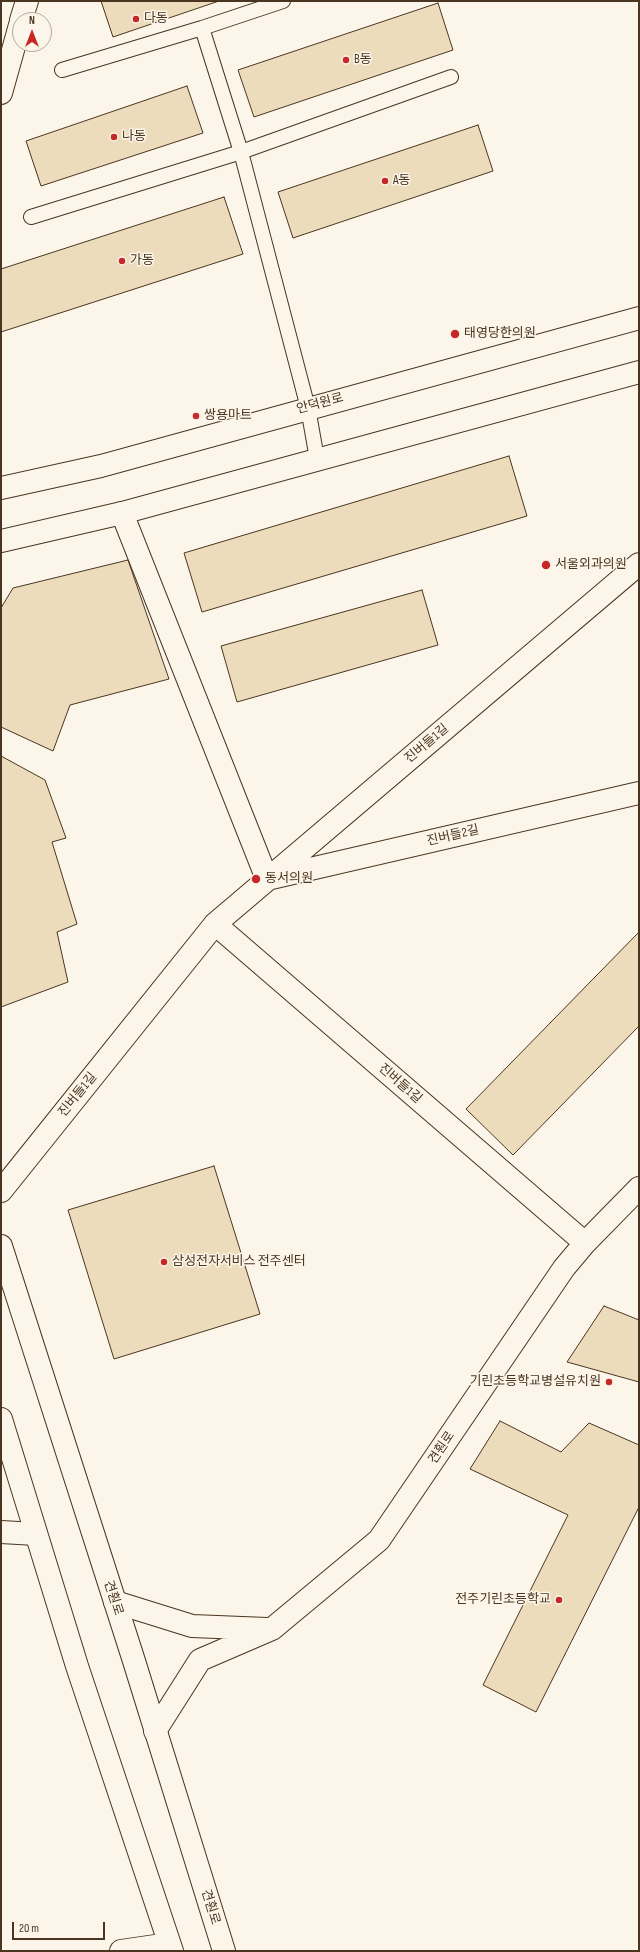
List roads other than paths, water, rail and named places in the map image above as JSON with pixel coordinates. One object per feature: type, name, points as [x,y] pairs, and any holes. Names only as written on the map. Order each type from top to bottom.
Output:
[{"type":"street","points":[[23,12],[26,1]]},
{"type":"street","points":[[1,93],[12,52]]},
{"type":"street","name":"안덕원로","points":[[1,488],[100,466],[639,318]]},
{"type":"street","points":[[1,542],[122,513],[639,372]]},
{"type":"street","points":[[122,513],[267,879]]},
{"type":"street","name":"진버들1길","points":[[1,1191],[215,924],[639,564]]},
{"type":"street","name":"진버들2길","points":[[267,879],[639,793]]},
{"type":"street","name":"진버들1길","points":[[215,924],[585,1243]]},
{"type":"street","points":[[585,1243],[639,1188]]},
{"type":"street","name":"견훤로","points":[[207,1657],[272,1629],[379,1540],[564,1268],[585,1243]]},
{"type":"street","name":"견훤로","points":[[1,1246],[156,1730],[224,1951]]},
{"type":"street","points":[[1,1419],[36,1534],[170,1948],[121,1951]]},
{"type":"street","points":[[1,1532],[36,1534]]},
{"type":"street","points":[[115,1602],[192,1626],[272,1629]]},
{"type":"street","points":[[156,1730],[200,1660],[207,1657],[197,1626]]},
{"type":"lane","points":[[62,70],[202,28],[282,1]]},
{"type":"lane","points":[[202,28],[241,152],[308,408],[317,459]]},
{"type":"lane","points":[[30,217],[241,152],[451,77]]},
{"type":"place","name":"다동","points":[[136,19]]},
{"type":"place","name":"B동","points":[[346,60]]},
{"type":"place","name":"나동","points":[[114,137]]},
{"type":"place","name":"A동","points":[[385,181]]},
{"type":"place","name":"가동","points":[[122,261]]},
{"type":"place","name":"태영당한의원","points":[[455,334]]},
{"type":"place","name":"쌍용마트","points":[[196,416]]},
{"type":"place","name":"서울외과의원","points":[[546,565]]},
{"type":"place","name":"동서의원","points":[[256,879]]},
{"type":"place","name":"삼성전자서비스 전주센터","points":[[164,1262]]},
{"type":"place","name":"기린초등학교병설유치원","points":[[609,1382]]},
{"type":"place","name":"전주기린초등학교","points":[[559,1600]]}]
